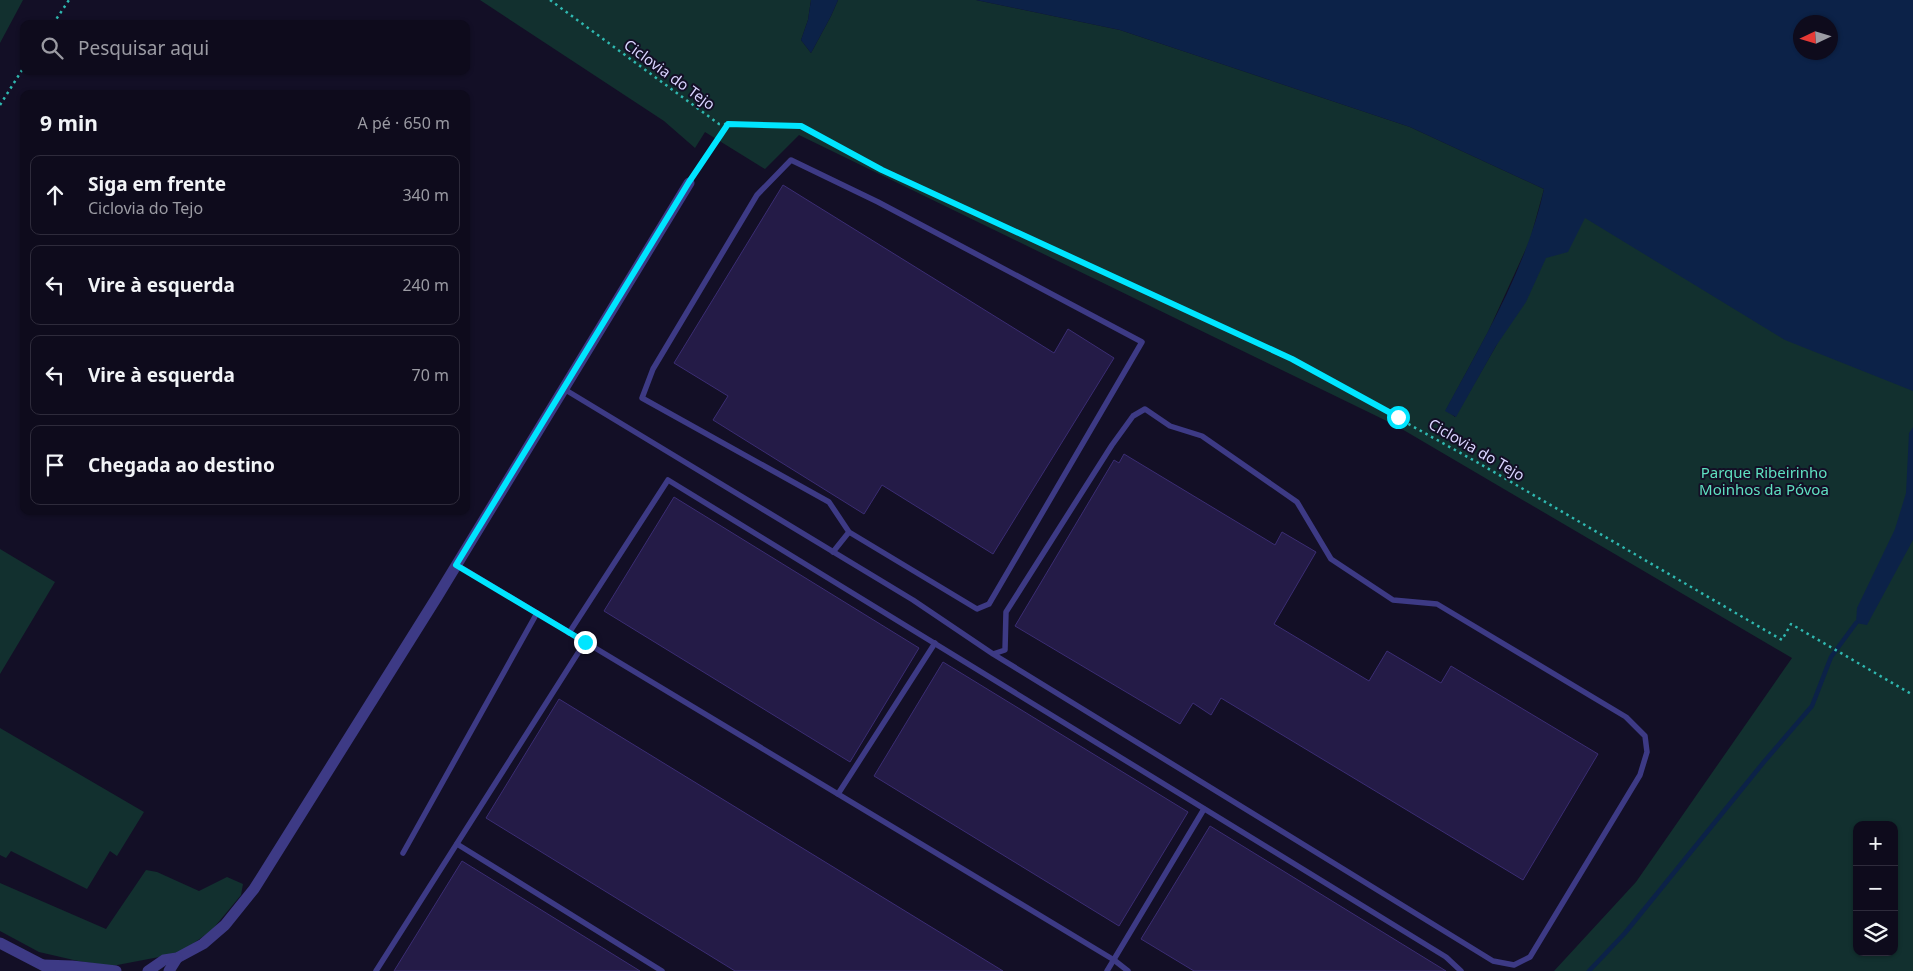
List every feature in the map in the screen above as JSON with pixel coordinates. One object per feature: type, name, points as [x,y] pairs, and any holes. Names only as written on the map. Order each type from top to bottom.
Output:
[{"type":"street","points":[[148,971],[164,960],[177,958],[203,944],[225,925],[254,889],[456,565],[689,182]]},
{"type":"street","points":[[0,943],[54,971]]},
{"type":"street","points":[[169,971],[177,958]]},
{"type":"street","points":[[43,965],[116,971]]},
{"type":"lane","points":[[791,160],[878,202],[1142,342],[989,604],[977,610],[849,532],[828,502],[642,398],[653,369],[756,194],[791,160]]},
{"type":"lane","points":[[564,389],[913,600],[993,654],[1493,961],[1514,965],[1530,957],[1640,774],[1647,752],[1645,736],[1626,718],[1437,604],[1394,600],[1331,559],[1297,502],[1202,436],[1170,426],[1145,409],[1133,416],[1112,445],[1006,612],[1005,650],[993,654]]},
{"type":"lane","points":[[569,632],[668,480],[1446,957],[1461,971]]},
{"type":"lane","points":[[833,552],[849,532]]},
{"type":"lane","points":[[456,565],[1114,960],[1128,971]]},
{"type":"lane","points":[[403,853],[537,613]]},
{"type":"lane","points":[[376,971],[585,642]]},
{"type":"lane","points":[[838,794],[934,642]]},
{"type":"lane","points":[[1108,971],[1204,809]]},
{"type":"lane","points":[[456,844],[662,971]]},
{"type":"path","points":[[56,20],[69,0]]},
{"type":"path","name":"Ciclovia do Tejo","points":[[550,0],[718,124],[801,126],[882,170],[1292,359],[1482,465],[1782,640],[1791,624],[1913,695]]},
{"type":"path","points":[[0,105],[20,73]]},
{"type":"path","points":[[689,182],[728,124]]},
{"type":"green space","points":[[0,0],[23,0],[0,43]]},
{"type":"green space","name":"Parque Ribeirinho Moinhos da Póvoa","points":[[480,0],[811,0],[808,20],[801,40],[811,53],[838,0],[976,0],[1120,30],[1410,127],[1544,189],[1530,240],[1488,332],[1446,410],[1455,417],[1496,346],[1564,195],[1913,303],[1913,971],[1554,971],[1636,882],[1792,658],[1395,425],[799,135],[765,169],[705,132],[695,148],[664,121]]},
{"type":"green space","points":[[0,549],[55,582],[0,674]]},
{"type":"green space","points":[[0,728],[144,812],[117,856],[110,851],[87,889],[11,851],[6,858],[0,855]]},
{"type":"green space","points":[[146,870],[157,872],[199,891],[227,877],[243,884],[241,895],[212,930],[180,953],[112,966],[39,952],[0,931],[0,883],[106,929]]},
{"type":"water","points":[[811,0],[838,0],[811,53],[801,40],[808,20]]},
{"type":"water","points":[[976,0],[1913,0],[1913,391],[1785,340],[1585,218],[1568,252],[1546,258],[1526,302],[1496,346],[1456,417],[1445,411],[1489,331],[1515,275],[1527,247],[1544,189],[1410,127],[1120,30]]},
{"type":"water","points":[[1913,427],[1913,540],[1867,625],[1856,623],[1857,608],[1895,529],[1906,493],[1909,433]]},
{"type":"building","points":[[783,185],[1054,353],[1068,329],[1114,358],[993,554],[882,485],[864,514],[713,420],[728,396],[674,363]]},
{"type":"building","points":[[1124,454],[1275,545],[1282,532],[1316,552],[1274,624],[1369,681],[1387,651],[1441,683],[1451,666],[1598,754],[1523,880],[1221,698],[1211,715],[1193,703],[1180,724],[1015,626],[1114,460],[1119,463]]},
{"type":"building","points":[[674,497],[919,648],[850,762],[604,611]]},
{"type":"building","points":[[943,662],[1188,812],[1119,926],[874,776]]},
{"type":"building","points":[[559,699],[1003,971],[735,971],[486,818]]},
{"type":"building","points":[[1210,826],[1446,971],[1194,971],[1141,939]]},
{"type":"building","points":[[462,861],[640,971],[394,971]]},
{"type":"waterway","points":[[1589,971],[1625,933],[1763,763],[1812,706],[1831,657],[1856,623]]},
{"type":"route","points":[[585,642],[456,565],[689,182],[728,124],[801,126],[882,170],[1292,359],[1398,417]]}]
